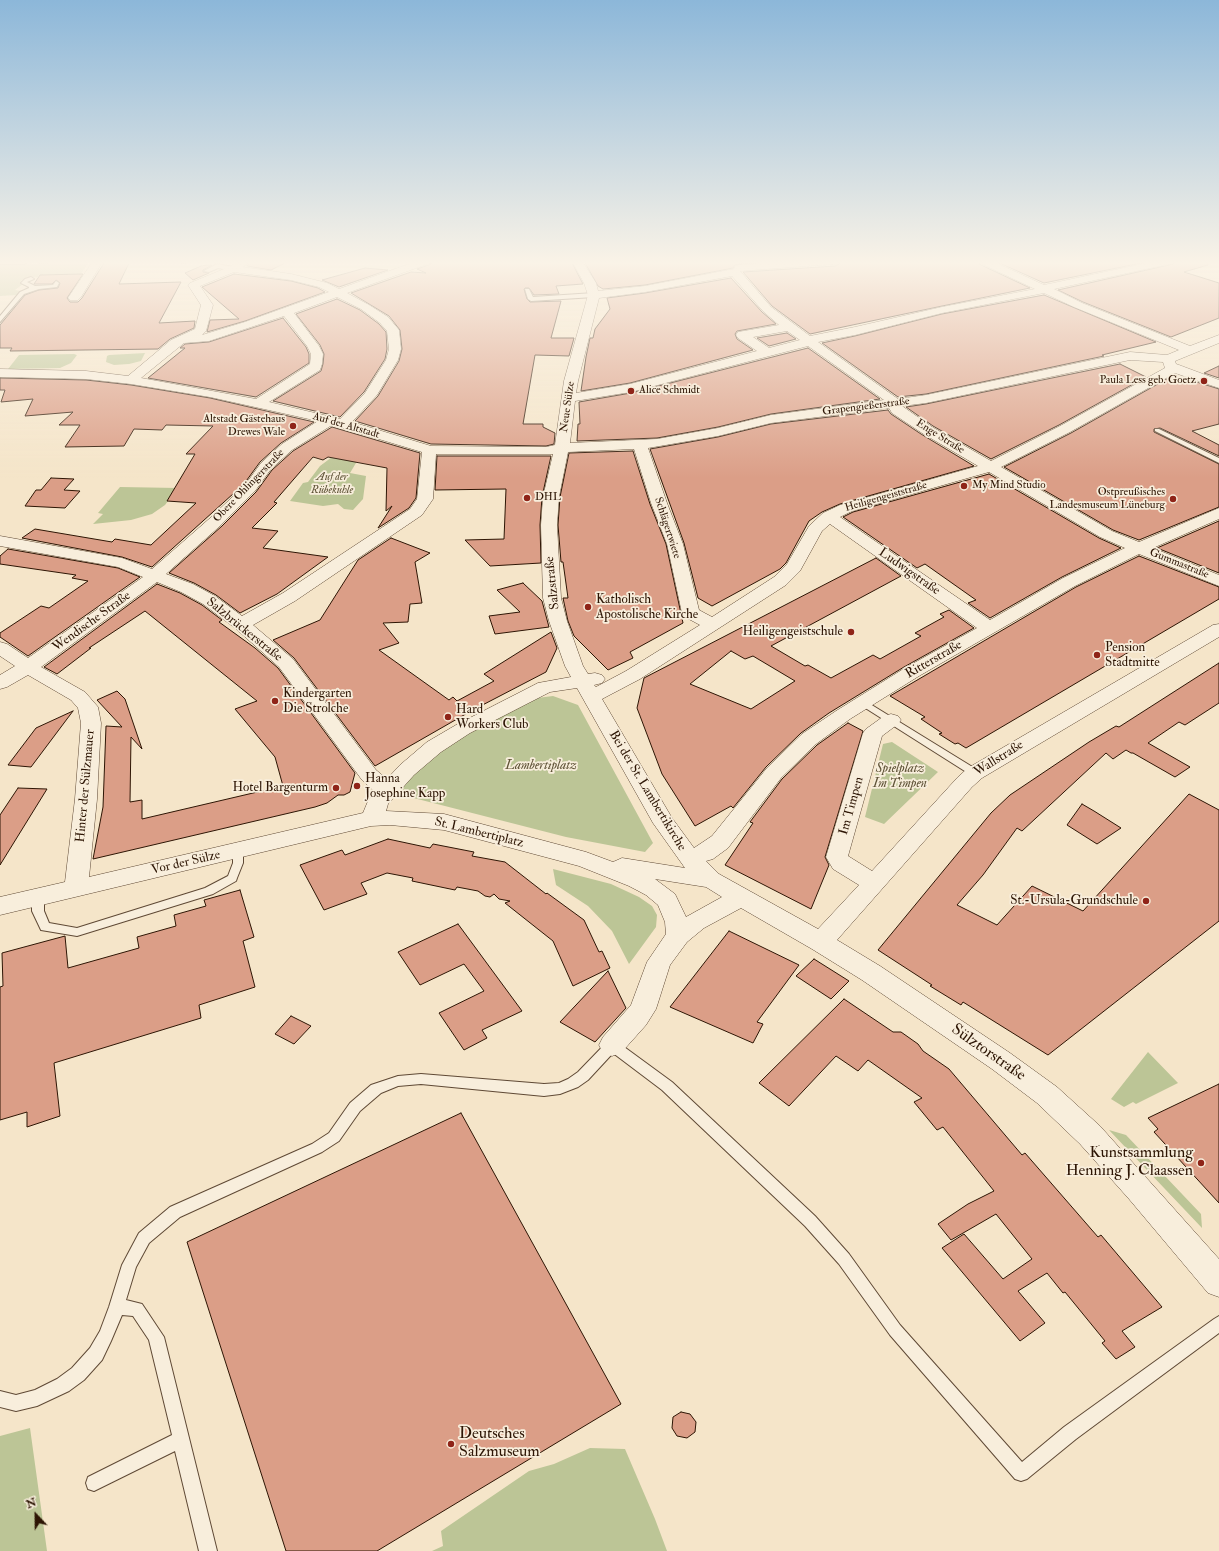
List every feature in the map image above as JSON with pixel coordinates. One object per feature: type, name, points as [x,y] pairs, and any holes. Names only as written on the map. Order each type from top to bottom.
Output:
[{"type":"street","points":[[131,380],[177,341],[195,333]]},
{"type":"street","points":[[177,341],[205,338],[219,333]]},
{"type":"street","points":[[258,403],[315,367],[317,354],[304,333]]},
{"type":"street","name":"Obere Ohlingerstraße","points":[[155,576],[250,488],[266,466],[277,456],[288,447],[337,422],[362,404],[392,360],[395,349],[394,333]]},
{"type":"street","name":"Neue Sülze","points":[[560,456],[575,362],[583,333]]},
{"type":"street","points":[[751,333],[742,335],[767,352]]},
{"type":"street","name":"Enge Straße","points":[[797,333],[892,400],[897,410],[927,430],[1106,534],[1138,548]]},
{"type":"street","points":[[568,400],[632,388],[808,341],[844,333]]},
{"type":"street","points":[[1149,333],[1191,351]]},
{"type":"street","points":[[1171,364],[1191,351],[1219,339]]},
{"type":"street","name":"Grapengießerstraße","points":[[560,456],[718,432],[771,419],[926,399],[1130,356],[1171,364]]},
{"type":"street","points":[[1171,364],[1219,384]]},
{"type":"street","name":"Heiligengeiststraße","points":[[586,689],[633,675],[780,581],[794,567],[815,529],[828,516],[846,508],[990,467],[1065,429],[1171,364]]},
{"type":"street","name":"Auf der Altstadt","points":[[0,372],[79,375],[131,380],[258,403],[337,422],[429,450],[546,451],[560,456]]},
{"type":"street","name":"Schlägertwiete","points":[[640,444],[659,503],[675,544],[691,613],[712,624]]},
{"type":"street","points":[[241,624],[289,597],[416,512],[425,499],[429,450]]},
{"type":"street","name":"Salzstraße","points":[[560,456],[551,497],[549,525],[552,598],[560,627],[574,666],[586,689]]},
{"type":"street","name":"Ritterstraße","points":[[689,858],[705,853],[720,842],[774,773],[809,739],[862,702],[1069,582],[1138,548],[1219,513]]},
{"type":"street","name":"Ludwigstraße","points":[[828,516],[989,628]]},
{"type":"street","name":"Salzbrückerstraße","points":[[0,541],[122,563],[187,588],[209,600],[241,624],[286,663],[370,775],[376,782],[388,791]]},
{"type":"street","name":"Gummastraße","points":[[1138,548],[1184,565],[1219,581]]},
{"type":"street","name":"Wendische Straße","points":[[28,667],[155,576]]},
{"type":"street","name":"Wallstraße","points":[[821,942],[975,773],[1219,629]]},
{"type":"street","name":"Hinter der Sülzmauer","points":[[0,648],[28,667],[78,696],[88,708],[91,723],[86,799],[77,872],[77,888]]},
{"type":"street","points":[[0,683],[28,667]]},
{"type":"street","points":[[371,819],[379,801],[407,770],[429,751],[462,729],[545,687],[586,689]]},
{"type":"street","name":"Bei der St. Lambertikirche","points":[[586,689],[664,823],[689,858],[711,880]]},
{"type":"street","name":"Im Timpen","points":[[874,883],[841,863],[837,857],[873,733],[891,720]]},
{"type":"street","name":"St. Lambertiplatz","points":[[371,819],[390,818],[444,822],[586,860],[711,880]]},
{"type":"street","name":"Vor der Sülze","points":[[0,906],[371,819]]},
{"type":"street","name":"St. Lambertiplatz","points":[[586,860],[637,880],[654,889],[667,900],[677,922],[678,936]]},
{"type":"street","name":"Sülztorstraße","points":[[711,880],[739,898],[821,942],[871,973],[1001,1061],[1047,1095],[1090,1135],[1215,1271]]},
{"type":"street","points":[[612,1045],[637,1018],[643,1009],[659,962],[678,936],[705,916],[739,898]]},
{"type":"lane","points":[[1157,430],[1219,461]]},
{"type":"lane","points":[[862,702],[975,773]]},
{"type":"lane","points":[[38,897],[38,911],[45,927],[77,932],[209,891],[232,878],[238,863],[238,851]]},
{"type":"lane","points":[[0,1399],[16,1404],[38,1398],[63,1386],[78,1374],[96,1354],[106,1336],[117,1307],[129,1265],[144,1238],[175,1212],[317,1148],[334,1137],[355,1107],[376,1089],[398,1081],[421,1079],[544,1090],[560,1088],[573,1083],[583,1076],[612,1045],[667,1086],[810,1221],[844,1259],[895,1330],[1021,1473],[1070,1433],[1219,1324]]},
{"type":"lane","points":[[117,1307],[137,1309],[156,1337],[208,1551]]},
{"type":"lane","points":[[94,1484],[181,1439]]},
{"type":"green space","points":[[145,353],[141,361],[129,364],[114,365],[106,362],[107,356],[109,355]]},
{"type":"green space","points":[[19,355],[77,355],[71,363],[60,368],[8,369]]},
{"type":"green space","name":"Auf der Rübekuhle","points":[[336,454],[359,458],[350,473],[366,476],[363,499],[353,510],[344,509],[338,504],[323,506],[290,501],[303,483],[308,482],[320,466]]},
{"type":"green space","points":[[120,487],[178,488],[165,505],[152,514],[131,520],[93,524],[103,514],[98,513]]},
{"type":"green space","name":"Lambertiplatz","points":[[553,696],[578,705],[653,843],[645,852],[566,837],[398,794],[398,785],[436,750],[537,698]]},
{"type":"green space","name":"Spielplatz Im Timpen","points":[[892,742],[938,772],[884,824],[865,817],[883,744]]},
{"type":"green space","points":[[553,869],[611,884],[639,897],[652,906],[657,915],[656,927],[629,964],[612,931],[588,906],[556,885]]},
{"type":"green space","points":[[1148,1052],[1178,1083],[1136,1104],[1133,1102],[1124,1107],[1111,1099]]},
{"type":"green space","points":[[1109,1130],[1126,1135],[1201,1214],[1202,1228]]},
{"type":"green space","points":[[30,1428],[47,1551],[0,1551],[0,1436]]},
{"type":"green space","points":[[590,1448],[625,1449],[667,1551],[432,1551],[443,1546],[441,1531],[529,1471],[554,1464]]},
{"type":"building","points":[[0,333],[182,333],[170,339],[158,349],[10,351],[12,348],[0,348]]},
{"type":"building","points":[[236,333],[295,333],[306,347],[309,354],[309,363],[256,397],[148,378],[185,348],[180,348],[185,344],[209,342]]},
{"type":"building","points":[[311,333],[386,333],[387,349],[385,359],[364,392],[340,417],[273,401],[321,371],[324,354],[320,345]]},
{"type":"building","points":[[400,333],[552,333],[551,338],[574,338],[569,356],[535,355],[523,424],[543,424],[543,427],[555,433],[554,444],[546,446],[431,444],[355,421],[378,396],[399,361],[402,349]]},
{"type":"building","points":[[594,333],[735,333],[737,339],[753,350],[630,383],[581,391],[590,338],[593,338]]},
{"type":"building","points":[[788,333],[796,339],[769,346],[757,338]]},
{"type":"building","points":[[865,333],[1135,333],[1156,342],[1102,355],[1104,356],[926,394],[898,397],[822,343]]},
{"type":"building","points":[[1162,333],[1180,333],[1171,337]]},
{"type":"building","points":[[808,348],[880,399],[771,414],[718,427],[657,438],[577,441],[578,424],[580,424],[579,402],[631,393]]},
{"type":"building","points":[[1120,364],[1146,377],[1059,425],[991,459],[933,426],[906,407],[926,404]]},
{"type":"building","points":[[1219,366],[1219,378],[1204,373]]},
{"type":"building","points":[[1172,376],[1219,389],[1219,424],[1192,431],[1219,445],[1219,456],[1160,428],[1154,429],[1154,432],[1219,464],[1219,507],[1139,540],[1113,530],[1004,467],[1071,433]]},
{"type":"building","points":[[0,378],[86,380],[131,385],[210,398],[314,422],[281,443],[260,462],[244,484],[152,567],[122,557],[22,538],[35,529],[112,542],[115,539],[151,545],[196,503],[167,501],[195,454],[186,454],[213,426],[166,425],[162,430],[134,429],[124,446],[65,447],[80,425],[59,425],[73,412],[25,416],[33,399],[1,402],[5,390],[0,390]]},
{"type":"building","points":[[888,410],[891,414],[921,434],[974,466],[840,504],[822,512],[809,521],[786,563],[780,569],[712,606],[698,598],[684,543],[650,449],[718,437],[771,424]]},
{"type":"building","points":[[332,427],[420,453],[416,498],[409,508],[378,528],[392,506],[386,511],[387,468],[328,457],[323,460],[313,457],[274,502],[277,503],[252,528],[278,531],[263,548],[328,557],[277,594],[240,613],[216,595],[194,583],[169,573],[222,526],[256,492],[272,470],[293,451]]},
{"type":"building","points":[[633,451],[650,504],[666,544],[683,623],[630,652],[633,658],[608,670],[574,636],[568,621],[563,598],[568,598],[563,562],[561,562],[558,525],[560,497],[569,453]]},
{"type":"building","points":[[437,456],[551,456],[542,497],[540,525],[541,563],[490,566],[465,540],[504,539],[506,489],[435,490]]},
{"type":"building","points":[[989,474],[1099,538],[1121,548],[1062,577],[990,618],[968,603],[976,600],[925,564],[917,568],[843,517],[853,512]]},
{"type":"building","points":[[51,478],[74,479],[64,490],[80,491],[65,508],[25,506],[36,490],[41,490]]},
{"type":"building","points":[[1219,521],[1219,573],[1157,548]]},
{"type":"building","points":[[391,538],[430,553],[415,562],[422,603],[410,604],[408,622],[383,623],[399,643],[379,650],[449,700],[453,697],[457,701],[494,681],[484,674],[551,632],[557,648],[546,672],[471,711],[375,766],[294,658],[273,640],[320,620],[358,560]]},
{"type":"building","points":[[8,549],[118,568],[140,577],[28,656],[0,637],[0,633],[41,606],[49,608],[88,581],[72,578],[76,575],[0,564],[0,556]]},
{"type":"building","points":[[1139,556],[1219,587],[1219,599],[966,748],[958,743],[955,744],[939,734],[942,733],[921,719],[925,717],[890,696],[1076,587]]},
{"type":"building","points":[[876,558],[901,576],[771,646],[805,666],[808,665],[831,678],[873,655],[880,659],[921,636],[915,633],[944,617],[940,614],[949,610],[974,628],[904,667],[829,713],[801,733],[766,767],[733,808],[731,806],[695,826],[662,774],[637,708],[644,678]],"holes":[[[731,651],[745,659],[753,656],[795,681],[751,709],[690,684]]]},
{"type":"building","points":[[523,583],[542,601],[549,627],[495,634],[489,616],[520,612],[497,590]]},
{"type":"building","points":[[157,584],[180,593],[202,605],[222,620],[219,622],[255,648],[278,668],[355,773],[350,792],[344,795],[338,795],[327,803],[315,807],[93,859],[103,807],[106,726],[122,727],[97,700],[117,691],[125,699],[142,749],[131,737],[130,802],[142,800],[142,819],[283,786],[275,757],[235,709],[257,701],[145,611],[89,648],[91,648],[57,674],[44,667]]},
{"type":"building","points":[[1219,663],[1219,703],[1185,725],[1179,722],[1148,743],[1190,767],[1175,777],[1126,750],[1113,759],[1106,753],[1022,831],[1017,828],[983,875],[957,905],[997,925],[1032,886],[1083,911],[1189,794],[1219,810],[1219,921],[1048,1055],[963,1002],[961,1005],[930,986],[932,985],[878,950],[991,813],[1010,795],[1089,742],[1116,726],[1119,727]]},
{"type":"building","points":[[73,711],[31,767],[8,765],[36,728]]},
{"type":"building","points":[[848,723],[863,731],[825,857],[829,865],[811,909],[725,865],[753,823],[750,822],[782,779],[817,745]]},
{"type":"building","points":[[18,788],[47,789],[0,865],[0,815]]},
{"type":"building","points":[[1082,804],[1121,828],[1097,844],[1067,825]]},
{"type":"building","points":[[388,839],[430,848],[433,844],[474,852],[472,856],[505,862],[546,894],[547,893],[584,920],[599,952],[602,951],[610,968],[573,986],[553,941],[505,903],[510,901],[499,899],[494,894],[490,897],[485,896],[478,891],[457,887],[455,890],[412,881],[413,878],[387,873],[361,883],[367,894],[324,910],[300,865],[342,850],[345,855]]},
{"type":"building","points":[[240,890],[254,937],[243,941],[255,987],[199,1005],[201,1018],[54,1063],[60,1116],[27,1127],[27,1112],[0,1120],[0,987],[3,986],[2,953],[65,936],[68,968],[139,948],[137,937],[176,926],[174,915],[206,906],[204,900]]},
{"type":"building","points":[[458,924],[522,1011],[482,1030],[487,1038],[464,1050],[439,1013],[484,991],[464,964],[420,985],[398,952]]},
{"type":"building","points":[[729,931],[799,965],[757,1022],[763,1024],[753,1043],[670,1007]]},
{"type":"building","points":[[814,959],[849,981],[831,999],[796,976]]},
{"type":"building","points":[[608,971],[626,1008],[595,1042],[560,1022]]},
{"type":"building","points":[[844,999],[893,1032],[901,1032],[918,1044],[923,1051],[949,1069],[1022,1155],[1025,1153],[1098,1237],[1101,1235],[1162,1307],[1122,1331],[1135,1347],[1116,1359],[1102,1343],[1105,1341],[1065,1292],[1063,1293],[1047,1273],[1018,1291],[1045,1323],[1020,1341],[942,1248],[964,1234],[1003,1279],[1032,1259],[996,1214],[951,1240],[938,1224],[968,1204],[994,1191],[943,1127],[937,1130],[914,1102],[922,1098],[868,1060],[858,1071],[836,1056],[789,1106],[759,1083]]},
{"type":"building","points":[[291,1016],[311,1026],[294,1044],[275,1034]]},
{"type":"building","name":"Kunstsammlung Henning J. Claassen","points":[[1219,1084],[1219,1203],[1154,1132],[1158,1129],[1148,1118]]},
{"type":"building","points":[[461,1113],[621,1404],[377,1551],[286,1551],[187,1242]]},
{"type":"building","points":[[681,1412],[690,1414],[696,1422],[695,1432],[687,1438],[677,1436],[672,1428],[673,1417]]},
{"type":"place","name":"Paula Less geb. Goetz","points":[[1204,381]]},
{"type":"place","name":"Alice Schmidt","points":[[631,391]]},
{"type":"place","name":"Altstadt Gästehaus Drewes Wale","points":[[293,426]]},
{"type":"place","name":"My Mind Studio","points":[[964,486]]},
{"type":"place","name":"DHL","points":[[527,498]]},
{"type":"place","name":"Ostpreußisches Landesmuseum Lüneburg","points":[[1173,499]]},
{"type":"place","name":"Katholisch Apostolische Kirche","points":[[588,607]]},
{"type":"place","name":"Heiligengeistschule","points":[[851,632]]},
{"type":"place","name":"Pension Stadtmitte","points":[[1097,655]]},
{"type":"place","name":"Kindergarten Die Strolche","points":[[275,701]]},
{"type":"place","name":"Hard Workers Club","points":[[448,717]]},
{"type":"place","name":"Hanna Josephine Kapp","points":[[357,786]]},
{"type":"place","name":"Hotel Bargenturm","points":[[336,788]]},
{"type":"place","name":"St.-Ursula-Grundschule","points":[[1146,901]]},
{"type":"place","name":"Kunstsammlung Henning J. Claassen","points":[[1201,1163]]},
{"type":"place","name":"Deutsches Salzmuseum","points":[[451,1444]]}]
